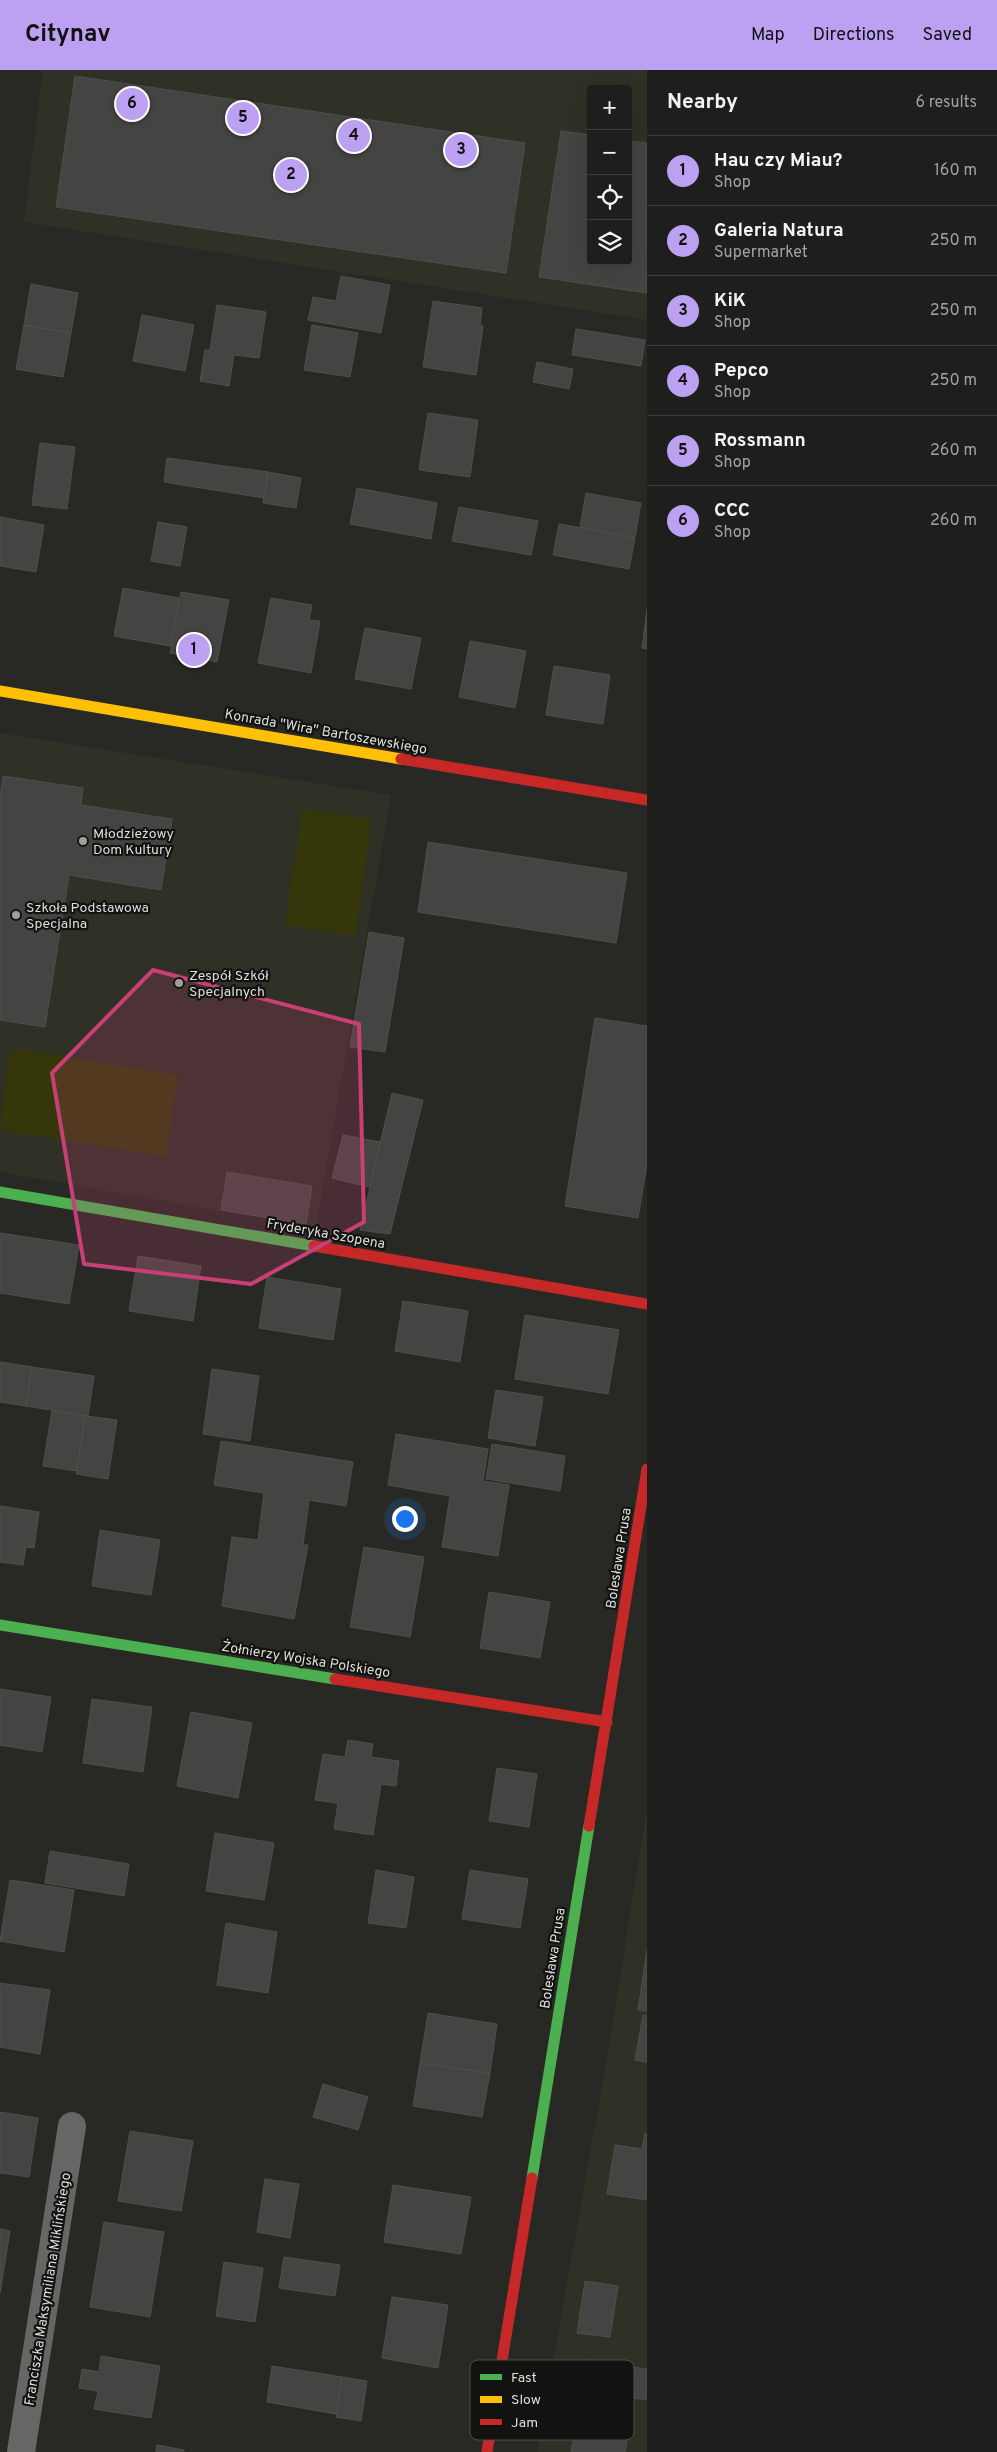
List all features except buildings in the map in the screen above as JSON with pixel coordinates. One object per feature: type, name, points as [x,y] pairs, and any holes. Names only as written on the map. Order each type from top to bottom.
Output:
[{"type":"street","name":"Konrada \"Wira\" Bartoszewskiego","points":[[0,691],[647,800]]},
{"type":"street","name":"Fryderyka Szopena","points":[[0,1192],[647,1304]]},
{"type":"street","name":"Bolesława Prusa","points":[[502,2360],[647,1469]]},
{"type":"street","name":"Żołnierzy Wojska Polskiego","points":[[0,1624],[607,1722]]},
{"type":"street","name":"Franciszka Maksymiliana Miklińskiego","points":[[21,2452],[72,2126]]},
{"type":"highlighted area","points":[[153,970],[359,1024],[364,1222],[251,1284],[84,1264],[52,1073]]},
{"type":"shaded area","points":[[43,70],[647,70],[647,320],[24,222]]},
{"type":"shaded area","name":"Zespół Szkół Specjalnych","points":[[0,733],[391,795],[316,1228],[0,1172]]},
{"type":"shaded area","points":[[302,809],[372,819],[355,936],[285,925]]},
{"type":"shaded area","points":[[11,1048],[178,1075],[166,1157],[0,1130]]},
{"type":"shaded area","points":[[647,1808],[647,2452],[537,2452],[539,2440],[634,2440],[634,2360],[553,2360],[608,2052]]},
{"type":"traffic: fast","points":[[0,1192],[314,1246]]},
{"type":"traffic: fast","points":[[0,1625],[335,1679]]},
{"type":"traffic: fast","points":[[532,2178],[589,1826]]},
{"type":"traffic: slow","points":[[0,691],[401,759]]},
{"type":"traffic: jam","points":[[401,759],[647,800]]},
{"type":"traffic: jam","points":[[314,1246],[647,1304]]},
{"type":"traffic: jam","points":[[589,1826],[647,1469]]},
{"type":"traffic: jam","points":[[335,1679],[607,1722]]},
{"type":"traffic: jam","points":[[502,2360],[532,2178]]},
{"type":"traffic: jam","points":[[487,2452],[489,2440]]},
{"type":"place","name":"CCC","points":[[132,104]]},
{"type":"place","name":"Rossmann","points":[[243,118]]},
{"type":"place","name":"Pepco","points":[[354,136]]},
{"type":"place","name":"KiK","points":[[461,150]]},
{"type":"place","name":"Galeria Natura","points":[[291,175]]},
{"type":"place","name":"Hau czy Miau?","points":[[194,650]]},
{"type":"place","name":"Młodzieżowy Dom Kultury","points":[[83,841]]},
{"type":"place","name":"Szkoła Podstawowa Specjalna","points":[[16,915]]},
{"type":"place","name":"Zespół Szkół Specjalnych","points":[[179,983]]}]
